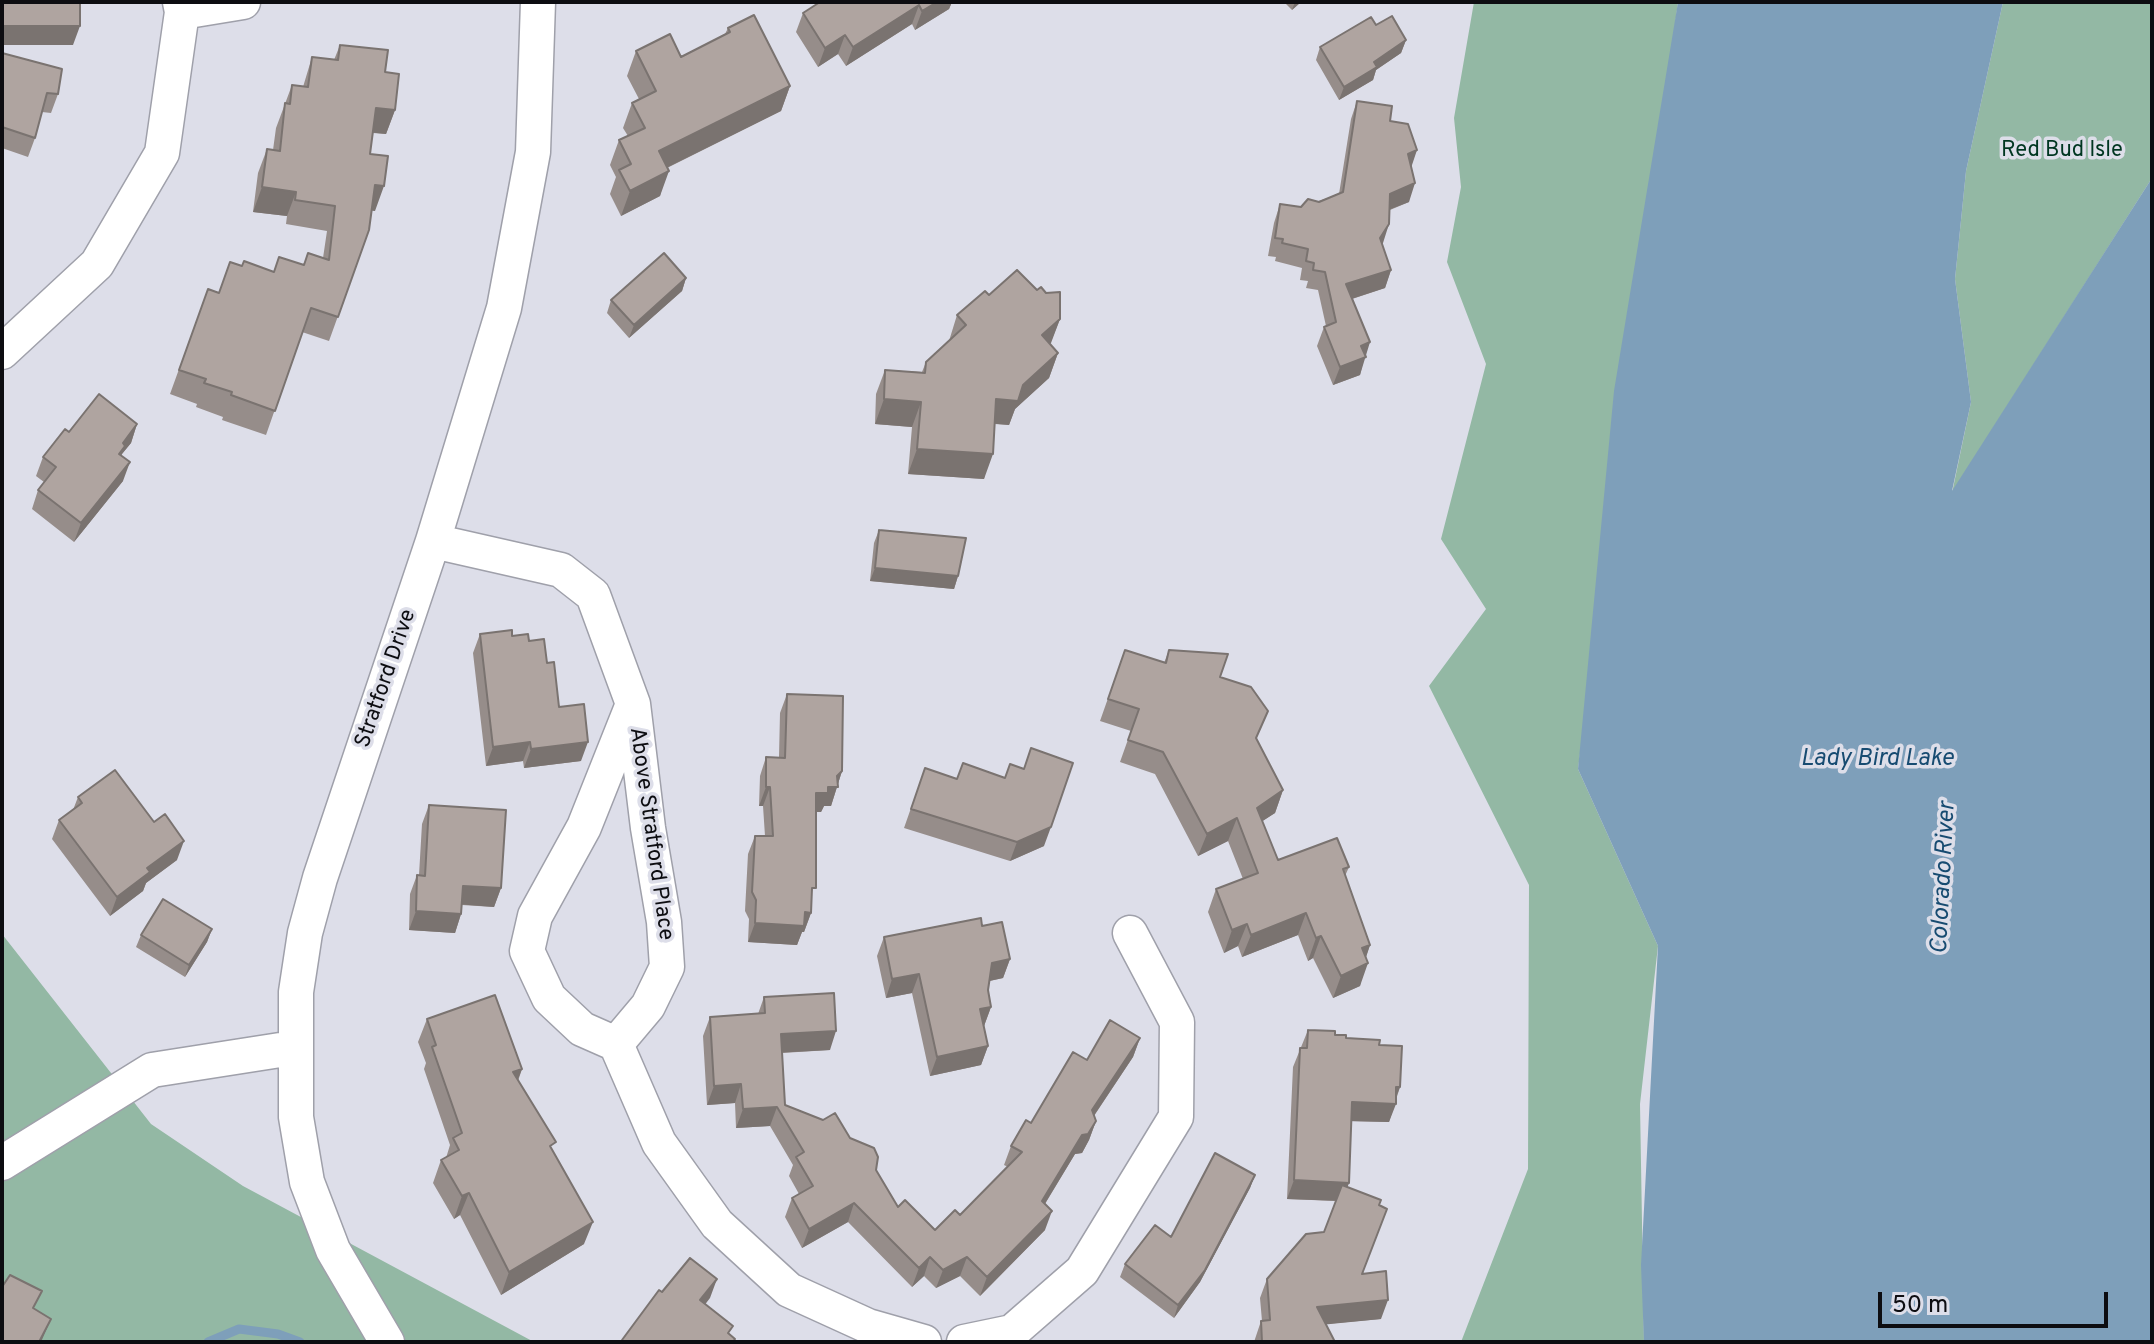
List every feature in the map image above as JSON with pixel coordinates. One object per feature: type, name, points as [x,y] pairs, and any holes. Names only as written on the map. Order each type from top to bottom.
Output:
[{"type":"street","points":[[2,352],[97,264],[162,153],[181,7],[243,2]]},
{"type":"street","name":"Stratford Drive","points":[[387,1342],[333,1250],[307,1182],[296,1117],[293,1048],[300,962],[320,878],[433,541],[504,308],[533,152],[538,2]]},
{"type":"street","name":"Above Stratford Place","points":[[433,541],[561,570],[593,595],[633,704],[648,828],[664,922],[667,967],[648,1006],[616,1044],[582,1029],[549,998],[527,951],[535,916],[584,827],[633,704]]},
{"type":"street","points":[[964,1342],[1012,1332],[1082,1271],[1176,1117],[1177,1022],[1130,933]]},
{"type":"street","points":[[616,1044],[659,1143],[717,1224],[789,1290],[868,1326],[924,1342]]},
{"type":"street","points":[[2,1163],[152,1070],[293,1048]]},
{"type":"green space","points":[[1474,2],[1678,2],[1578,769],[1658,946],[1640,1104],[1644,1342],[1461,1342],[1528,1169],[1529,885],[1429,686],[1486,609],[1441,539],[1486,364],[1447,262],[1461,187],[1454,118]]},
{"type":"green space","name":"Red Bud Isle","points":[[2003,2],[2152,2],[2152,178],[1952,493],[1971,402],[1955,279],[1966,171]]},
{"type":"green space","points":[[2,934],[151,1124],[243,1186],[534,1342],[2,1342]]},
{"type":"water","name":"Lady Bird Lake","points":[[1678,2],[2003,2],[1966,171],[1955,279],[1971,402],[1952,491],[2152,178],[2152,1342],[1644,1342],[1641,1265],[1658,946],[1578,769],[1614,391]]},
{"type":"building","points":[[2,2],[80,2],[80,26],[2,26]]},
{"type":"building","points":[[820,2],[937,2],[922,11],[919,5],[853,47],[845,35],[825,48],[803,13]]},
{"type":"building","points":[[754,15],[790,86],[659,151],[669,171],[630,191],[619,170],[631,164],[619,140],[645,128],[632,103],[656,91],[636,51],[670,34],[681,57],[730,32],[728,28]]},
{"type":"building","points":[[1392,16],[1406,40],[1374,62],[1377,67],[1344,87],[1320,47],[1371,17],[1376,25]]},
{"type":"building","points":[[340,45],[388,50],[385,72],[399,74],[395,110],[376,108],[370,154],[388,156],[384,186],[375,185],[369,230],[338,317],[311,308],[275,411],[231,395],[232,392],[204,383],[206,379],[179,370],[208,289],[219,293],[230,262],[242,266],[244,261],[274,272],[279,257],[304,265],[308,253],[329,260],[335,206],[295,200],[296,192],[262,187],[267,149],[280,151],[285,103],[290,104],[292,85],[308,87],[312,57],[338,60]]},
{"type":"building","points":[[2,53],[62,69],[58,94],[47,93],[35,138],[2,127]]},
{"type":"building","points":[[1357,101],[1392,106],[1390,121],[1408,124],[1417,150],[1408,154],[1415,183],[1390,194],[1389,224],[1380,238],[1391,270],[1346,284],[1370,342],[1361,346],[1366,357],[1340,367],[1324,327],[1336,322],[1325,272],[1313,270],[1314,263],[1306,261],[1308,249],[1282,243],[1283,239],[1275,238],[1280,204],[1301,207],[1308,199],[1319,202],[1343,192]]},
{"type":"building","points":[[664,253],[686,278],[634,325],[611,300]]},
{"type":"building","points":[[1017,270],[1037,290],[1041,287],[1046,293],[1060,292],[1060,319],[1042,335],[1058,353],[1023,385],[1018,401],[996,399],[993,454],[917,449],[921,402],[884,399],[885,370],[925,373],[926,362],[966,325],[957,315],[985,291],[989,295]]},
{"type":"building","points":[[99,394],[137,424],[119,454],[130,462],[81,523],[38,490],[56,467],[43,457],[65,429],[69,432]]},
{"type":"building","points":[[879,530],[966,538],[958,576],[875,568]]},
{"type":"building","points":[[512,630],[512,636],[528,634],[529,641],[544,639],[547,663],[554,662],[559,707],[584,704],[588,742],[531,749],[530,742],[493,747],[480,634]]},
{"type":"building","points":[[1125,650],[1166,663],[1169,650],[1228,654],[1220,677],[1251,687],[1268,711],[1256,738],[1283,790],[1257,808],[1278,860],[1337,838],[1349,867],[1343,869],[1370,945],[1362,948],[1368,963],[1341,976],[1321,936],[1316,938],[1306,913],[1251,935],[1247,924],[1232,930],[1216,889],[1258,873],[1237,818],[1207,834],[1163,752],[1128,740],[1139,709],[1108,699]]},
{"type":"building","points":[[787,694],[843,696],[842,771],[837,776],[838,787],[828,787],[828,793],[816,793],[816,888],[812,888],[811,913],[805,912],[804,926],[755,923],[756,900],[752,892],[755,836],[773,836],[770,787],[766,787],[766,757],[785,758]]},
{"type":"building","points":[[1031,748],[1073,763],[1051,827],[1017,842],[911,809],[925,768],[957,779],[963,763],[1005,778],[1010,764],[1024,769]]},
{"type":"building","points":[[115,770],[154,822],[165,814],[184,841],[147,868],[150,872],[117,897],[59,820],[82,803],[78,797]]},
{"type":"building","points":[[429,805],[506,810],[501,888],[463,886],[461,914],[416,911],[417,875],[425,876]]},
{"type":"building","points":[[163,899],[212,929],[189,965],[141,935]]},
{"type":"building","points":[[981,918],[982,926],[1002,922],[1010,959],[992,963],[988,990],[991,1007],[980,1009],[988,1046],[937,1057],[919,974],[892,979],[884,937]]},
{"type":"building","points":[[834,993],[836,1031],[781,1034],[785,1105],[823,1120],[835,1113],[850,1138],[874,1148],[878,1157],[876,1170],[898,1207],[905,1200],[935,1230],[955,1210],[960,1215],[1022,1152],[1011,1146],[1026,1120],[1031,1123],[1073,1052],[1087,1060],[1110,1020],[1140,1038],[1092,1110],[1096,1121],[1088,1134],[1082,1135],[1042,1201],[1052,1211],[987,1277],[967,1257],[943,1270],[930,1257],[919,1268],[854,1203],[809,1229],[792,1198],[813,1186],[796,1157],[804,1152],[777,1107],[743,1109],[741,1084],[714,1086],[710,1017],[765,1013],[764,997]]},
{"type":"building","points":[[495,995],[522,1069],[513,1072],[556,1142],[550,1146],[593,1222],[509,1272],[469,1193],[462,1196],[441,1160],[459,1150],[453,1138],[462,1133],[432,1047],[436,1045],[427,1019]]},
{"type":"building","points":[[1308,1030],[1335,1031],[1335,1035],[1346,1035],[1346,1038],[1380,1040],[1379,1045],[1402,1046],[1396,1104],[1352,1102],[1349,1183],[1294,1180],[1300,1048],[1307,1048]]},
{"type":"building","points":[[1215,1153],[1255,1175],[1205,1270],[1178,1305],[1125,1264],[1155,1225],[1171,1237]]},
{"type":"building","points":[[1342,1185],[1381,1200],[1379,1205],[1387,1209],[1362,1274],[1386,1271],[1388,1300],[1317,1307],[1335,1342],[1262,1342],[1261,1321],[1270,1320],[1267,1279],[1306,1234],[1324,1232]]},
{"type":"building","points":[[690,1258],[717,1279],[700,1300],[733,1326],[728,1333],[735,1339],[733,1342],[624,1342],[622,1340],[659,1290],[662,1292]]},
{"type":"building","points":[[10,1275],[42,1291],[33,1308],[51,1319],[39,1342],[2,1342],[2,1287]]},
{"type":"waterway","points":[[208,1342],[239,1329],[278,1334],[300,1342]]},
{"type":"water label","name":"Colorado River","points":[[1945,878]]}]
